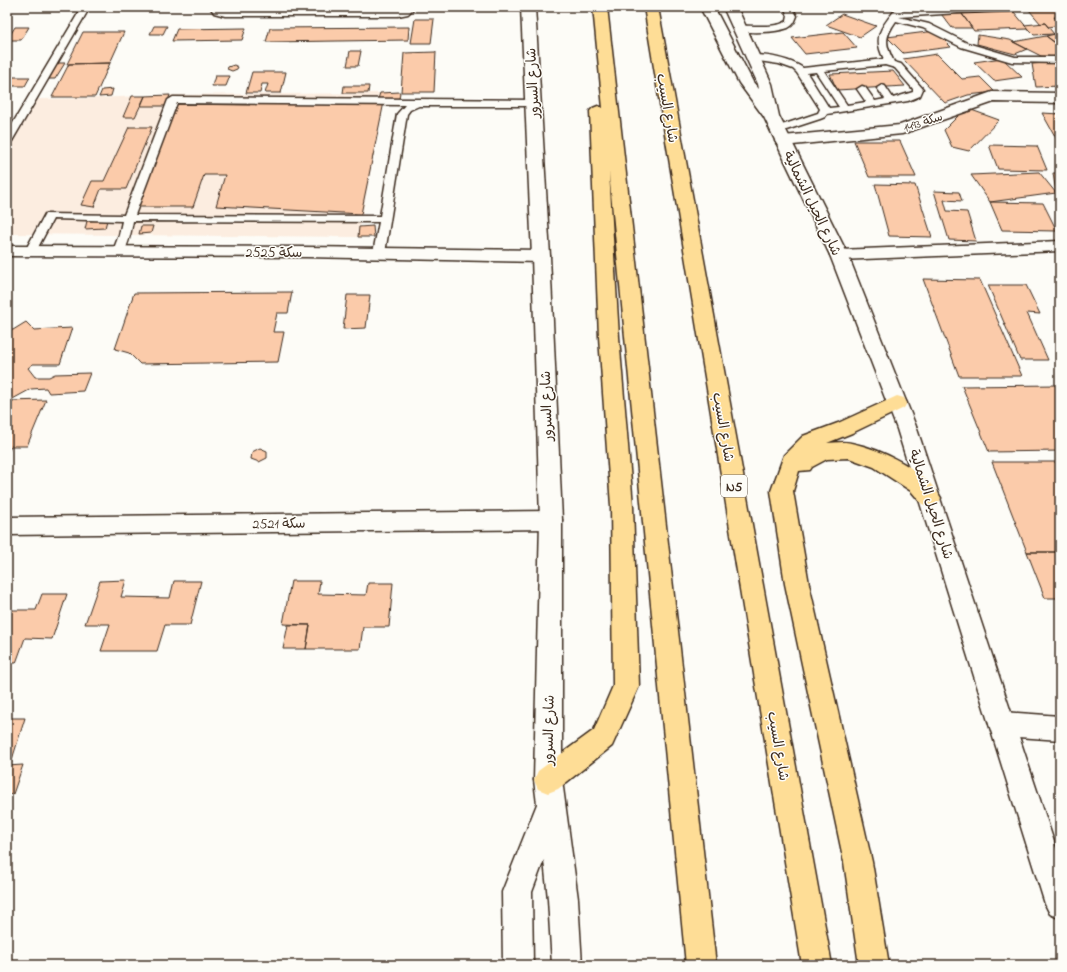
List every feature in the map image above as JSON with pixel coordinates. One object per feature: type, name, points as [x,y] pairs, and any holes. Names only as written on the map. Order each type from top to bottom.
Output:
[{"type":"highway","points":[[600,7],[701,965]]},
{"type":"highway","name":"شارع السيب","points":[[651,7],[817,965]]},
{"type":"highway","points":[[549,793],[603,738],[626,686],[622,506],[609,336],[596,84],[603,34]]},
{"type":"highway","points":[[874,965],[858,862],[797,584],[782,491],[792,461],[810,441],[845,428],[897,403]]},
{"type":"highway","points":[[782,491],[804,461],[824,451],[850,450],[882,461],[919,484],[930,498]]},
{"type":"street","name":"شارع السرور","points":[[528,7],[541,256],[550,520],[549,793],[563,899],[567,965]]},
{"type":"street","name":"شارع الحيل الشمالية","points":[[730,7],[765,84],[777,129]]},
{"type":"street","name":"شارع الحيل الشمالية","points":[[709,10],[746,83],[777,129],[838,255],[897,403],[930,498],[1058,893]]},
{"type":"street","points":[[709,10],[728,24],[740,28]]},
{"type":"street","name":"سكة 1493","points":[[777,129],[902,129],[992,97],[1060,98]]},
{"type":"street","points":[[838,255],[1060,246]]},
{"type":"street","name":"سكة 2525","points":[[7,251],[379,253],[541,256]]},
{"type":"street","name":"سكة 2521","points":[[7,526],[550,520]]},
{"type":"street","points":[[1002,724],[1060,728]]},
{"type":"street","name":"شارع السرور","points":[[518,965],[517,892],[549,793]]},
{"type":"lane","points":[[7,141],[86,7]]},
{"type":"lane","points":[[214,7],[218,12],[225,13],[402,13],[411,7]]},
{"type":"lane","points":[[740,28],[771,30],[785,26],[792,19],[792,15],[788,7]]},
{"type":"lane","points":[[898,13],[1002,7]]},
{"type":"lane","points":[[898,13],[964,45],[1015,60],[1060,60]]},
{"type":"lane","points":[[890,63],[883,49],[881,40],[898,13]]},
{"type":"lane","points":[[754,58],[779,61],[794,66],[801,71],[824,106],[824,112]]},
{"type":"lane","points":[[777,129],[817,117],[824,112],[891,101],[913,96],[918,92],[918,89],[898,66],[890,63],[868,68],[818,69],[801,71]]},
{"type":"lane","points":[[818,69],[845,108]]},
{"type":"lane","points":[[882,88],[891,101]]},
{"type":"lane","points":[[862,89],[872,104]]},
{"type":"lane","points":[[119,251],[125,235],[128,218],[173,100],[533,103]]},
{"type":"lane","points":[[379,253],[402,114],[406,108],[418,102]]},
{"type":"lane","points":[[32,251],[49,216],[384,220]]},
{"type":"shaded area","points":[[380,93],[379,98],[384,102],[358,237],[7,234],[7,151],[38,99],[161,95]]},
{"type":"building","points":[[1060,9],[1060,17],[1054,17],[1060,25],[1048,27],[1045,23],[1041,24],[1029,10]]},
{"type":"building","points":[[1014,12],[1028,29],[974,31],[962,14]]},
{"type":"building","points":[[842,14],[876,26],[860,37],[826,25]]},
{"type":"building","points":[[941,14],[962,14],[972,28],[952,28]]},
{"type":"building","points":[[415,19],[434,19],[431,43],[411,43]]},
{"type":"building","points":[[1045,23],[1054,34],[1034,35],[1024,25]]},
{"type":"building","points":[[154,26],[167,26],[163,34],[150,34]]},
{"type":"building","points":[[15,27],[29,27],[21,40],[7,40]]},
{"type":"building","points":[[409,27],[408,40],[266,42],[270,28]]},
{"type":"building","points":[[246,28],[242,40],[172,41],[177,29]]},
{"type":"building","points":[[935,31],[951,47],[903,53],[887,37]]},
{"type":"building","points":[[83,32],[124,32],[110,63],[67,64]]},
{"type":"building","points":[[843,32],[857,48],[805,54],[792,38]]},
{"type":"building","points":[[1060,33],[1060,46],[1046,36]]},
{"type":"building","points":[[978,35],[1010,40],[1027,49],[1015,54],[977,44]]},
{"type":"building","points":[[1046,36],[1060,47],[1060,57],[1041,56],[1013,42]]},
{"type":"building","points":[[350,51],[361,51],[358,66],[347,66]]},
{"type":"building","points":[[436,52],[434,92],[401,92],[404,53]]},
{"type":"building","points":[[937,54],[962,79],[980,77],[995,92],[968,95],[945,103],[903,59]]},
{"type":"building","points":[[1002,58],[1022,77],[994,81],[974,62]]},
{"type":"building","points":[[1060,62],[1060,86],[1036,87],[1032,64]]},
{"type":"building","points":[[58,63],[65,63],[55,79],[47,79]]},
{"type":"building","points":[[110,63],[95,97],[52,97],[69,64]]},
{"type":"building","points":[[234,65],[238,67],[237,69],[232,71],[227,69],[228,67]]},
{"type":"building","points":[[893,71],[905,86],[837,90],[830,74]]},
{"type":"building","points":[[252,72],[286,72],[281,93],[265,93],[268,84],[262,84],[260,93],[246,93]]},
{"type":"building","points":[[215,76],[230,76],[226,86],[212,86]]},
{"type":"building","points":[[8,77],[30,77],[25,86],[7,86]]},
{"type":"building","points":[[344,86],[369,86],[368,93],[343,93]]},
{"type":"building","points":[[113,89],[111,96],[99,97],[102,90]]},
{"type":"building","points":[[400,92],[399,99],[378,99],[380,93]]},
{"type":"building","points":[[170,95],[166,106],[141,106],[145,96]]},
{"type":"building","points":[[132,96],[145,96],[135,117],[123,117]]},
{"type":"building","points":[[250,102],[384,102],[361,214],[216,206],[225,175],[204,175],[193,207],[135,207],[176,104],[250,105]]},
{"type":"building","points":[[966,108],[999,120],[969,151],[952,147],[944,130]]},
{"type":"building","points":[[1042,113],[1060,114],[1060,145]]},
{"type":"building","points":[[129,127],[152,127],[126,189],[101,189],[94,207],[81,205],[92,181],[104,181]]},
{"type":"building","points":[[854,141],[900,141],[916,177],[869,177]]},
{"type":"building","points":[[989,145],[1037,146],[1047,170],[998,169]]},
{"type":"building","points":[[1039,172],[1056,193],[990,202],[971,175]]},
{"type":"building","points":[[1053,173],[1060,173],[1060,193],[1056,193]]},
{"type":"building","points":[[875,184],[915,185],[932,237],[889,236]]},
{"type":"building","points":[[934,191],[959,192],[962,201],[944,200],[947,211],[967,212],[976,241],[949,240]]},
{"type":"building","points":[[990,202],[1043,203],[1057,231],[1002,230]]},
{"type":"building","points":[[107,220],[105,228],[85,229],[87,221]]},
{"type":"building","points":[[141,226],[153,226],[151,233],[139,234]]},
{"type":"building","points":[[373,226],[374,237],[358,237],[359,227]]},
{"type":"building","points":[[923,279],[980,280],[1022,376],[959,376]]},
{"type":"building","points":[[988,285],[1026,285],[1040,314],[1027,313],[1048,360],[1020,360]]},
{"type":"building","points":[[292,292],[288,313],[277,313],[273,332],[284,332],[278,362],[140,364],[129,353],[115,349],[134,293]]},
{"type":"building","points":[[347,295],[370,295],[366,328],[343,329]]},
{"type":"building","points":[[26,322],[34,330],[72,328],[60,364],[33,364],[28,368],[35,377],[49,377],[55,374],[90,373],[83,391],[49,393],[46,388],[31,389],[9,401],[46,400],[27,446],[11,446],[7,454],[7,370],[10,369],[7,364],[7,329],[13,330]]},
{"type":"building","points":[[1060,385],[1060,451],[989,452],[962,386]]},
{"type":"building","points":[[260,448],[267,451],[267,458],[259,462],[251,459],[252,452]]},
{"type":"building","points":[[992,462],[1060,462],[1060,552],[1027,552]]},
{"type":"building","points":[[1027,552],[1060,552],[1060,598],[1045,598]]},
{"type":"building","points":[[126,580],[121,597],[170,598],[174,581],[201,581],[190,625],[165,625],[157,651],[101,651],[110,624],[85,624],[100,581]]},
{"type":"building","points":[[291,581],[320,581],[318,594],[366,595],[368,583],[393,583],[389,627],[363,627],[360,649],[306,649],[310,625],[283,624]]},
{"type":"building","points":[[42,594],[67,594],[52,639],[25,638],[16,663],[7,663],[7,610],[36,610]]},
{"type":"building","points":[[288,625],[310,625],[306,649],[283,649]]},
{"type":"building","points":[[7,718],[25,718],[10,766],[7,766]]},
{"type":"building","points":[[23,765],[13,794],[7,795],[7,766]]}]
